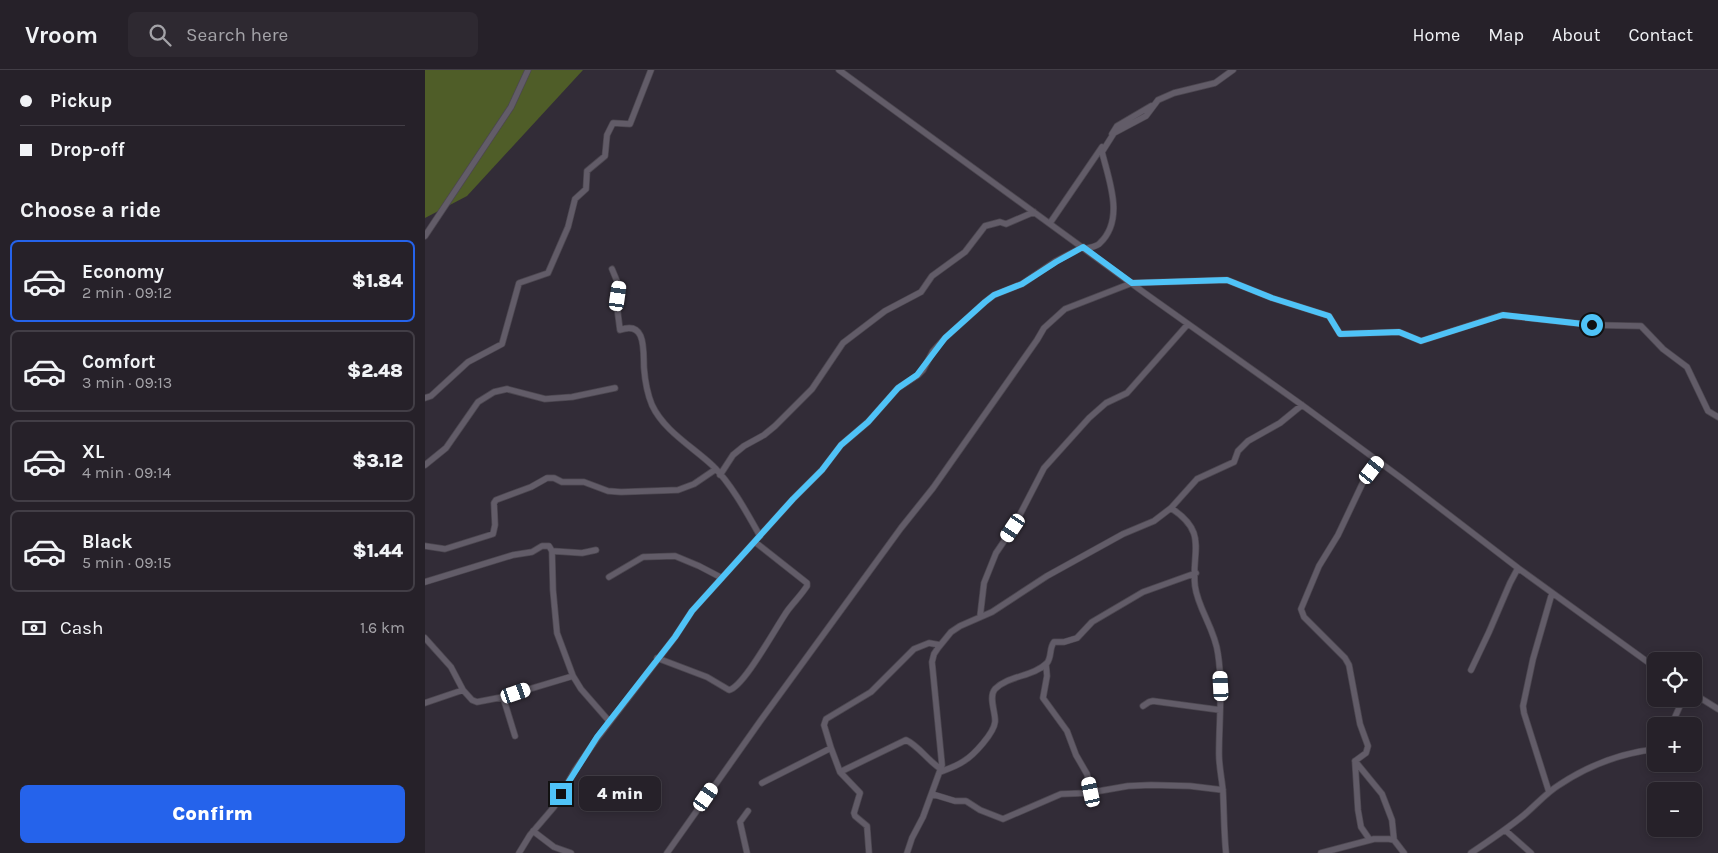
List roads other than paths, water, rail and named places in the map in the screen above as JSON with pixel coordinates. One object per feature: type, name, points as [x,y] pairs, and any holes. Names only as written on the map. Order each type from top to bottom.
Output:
[{"type":"street","points":[[425,236],[511,107],[528,70]]},
{"type":"street","points":[[425,398],[431,396],[468,362],[502,344],[519,283],[548,273],[567,227],[575,199],[586,189],[587,171],[605,156],[607,135],[613,123],[630,124],[651,70]]},
{"type":"street","points":[[839,70],[1302,405],[1518,568],[1647,662]]},
{"type":"street","points":[[519,853],[533,831],[554,807],[575,770],[609,720],[675,637],[692,611],[822,470],[841,445],[868,422],[898,388],[917,375],[945,338],[994,295],[1022,284],[1056,262],[1084,248],[1099,245],[1107,234],[1115,216],[1102,152],[1114,133],[1146,116],[1157,100],[1174,93],[1215,84],[1233,70]]},
{"type":"street","points":[[1050,223],[1117,126],[1153,105]]},
{"type":"street","points":[[720,475],[733,455],[743,446],[769,431],[811,389],[843,344],[879,314],[921,292],[932,276],[965,252],[985,226],[1000,222],[1006,224],[1034,212]]},
{"type":"street","points":[[612,270],[619,286],[617,307],[620,330],[627,327],[637,330],[641,338],[645,348],[644,368],[647,394],[655,412],[664,423],[716,469],[739,500],[760,536]]},
{"type":"street","points":[[667,853],[761,720],[901,528],[933,488],[1044,328],[1065,309],[1132,283],[1227,280],[1272,298],[1329,316],[1340,334],[1399,332],[1421,341],[1503,315],[1592,325],[1641,326],[1663,349],[1687,367],[1708,412],[1718,418]]},
{"type":"street","points":[[980,617],[984,583],[996,554],[1013,528],[1044,468],[1089,418],[1106,403],[1127,393],[1188,324]]},
{"type":"street","points":[[425,465],[446,448],[478,402],[494,392],[507,389],[545,399],[615,388]]},
{"type":"street","points":[[907,853],[932,794],[942,758],[932,662],[934,654],[940,646],[956,629],[992,612],[1060,569],[1123,534],[1149,524],[1171,508],[1197,479],[1234,462],[1238,451],[1248,441],[1279,423],[1302,405]]},
{"type":"street","points":[[1355,761],[1366,752],[1368,746],[1359,724],[1349,665],[1345,658],[1304,617],[1301,609],[1319,566],[1338,535],[1365,478],[1378,461]]},
{"type":"street","points":[[425,546],[445,549],[493,534],[495,525],[494,503],[496,500],[531,487],[547,478],[553,478],[562,482],[591,483],[608,491],[660,492],[688,488],[716,469]]},
{"type":"street","points":[[1171,508],[1188,521],[1194,531],[1197,549],[1195,585],[1198,600],[1212,629],[1218,655],[1219,753],[1226,853]]},
{"type":"street","points":[[657,658],[707,677],[729,690],[736,686],[757,660],[787,611],[807,586],[807,583],[755,542]]},
{"type":"street","points":[[425,582],[513,555],[532,552],[542,546],[549,546],[552,551],[557,633],[573,676],[581,689],[609,720]]},
{"type":"street","points":[[552,551],[583,553],[597,550]]},
{"type":"street","points":[[609,577],[643,557],[675,556],[722,578]]},
{"type":"street","points":[[1471,670],[1509,583],[1518,568]]},
{"type":"street","points":[[940,770],[965,761],[975,752],[994,728],[993,692],[1003,683],[1035,671],[1046,664],[1054,642],[1064,642],[1077,638],[1093,622],[1143,592],[1196,573]]},
{"type":"street","points":[[1549,792],[1523,713],[1523,706],[1533,659],[1552,593]]},
{"type":"street","points":[[425,638],[451,667],[463,690],[472,700],[477,702],[503,697],[573,676]]},
{"type":"street","points":[[869,853],[867,826],[854,813],[860,794],[840,772],[824,725],[826,719],[871,692],[914,649],[929,643],[940,646]]},
{"type":"street","points":[[1046,664],[1047,676],[1043,697],[1067,731],[1076,755],[1087,774],[1091,792]]},
{"type":"street","points":[[425,703],[463,690]]},
{"type":"street","points":[[503,697],[515,736]]},
{"type":"street","points":[[1702,699],[1718,709]]},
{"type":"street","points":[[1143,706],[1153,701],[1220,710]]},
{"type":"street","points":[[840,772],[906,740],[940,770]]},
{"type":"street","points":[[762,783],[831,748]]},
{"type":"street","points":[[1471,853],[1505,830],[1549,792],[1567,780],[1605,760],[1647,750]]},
{"type":"street","points":[[1355,761],[1361,827],[1370,840]]},
{"type":"street","points":[[1355,761],[1382,794],[1392,820],[1394,840],[1404,853]]},
{"type":"street","points":[[932,794],[955,801],[966,801],[980,810],[1003,819],[1053,796],[1128,786],[1167,785],[1223,790]]},
{"type":"street","points":[[747,853],[740,822],[748,811]]},
{"type":"street","points":[[1505,830],[1531,853]]},
{"type":"street","points":[[533,831],[554,847],[571,853]]},
{"type":"street","points":[[1321,853],[1381,838],[1394,840]]}]
